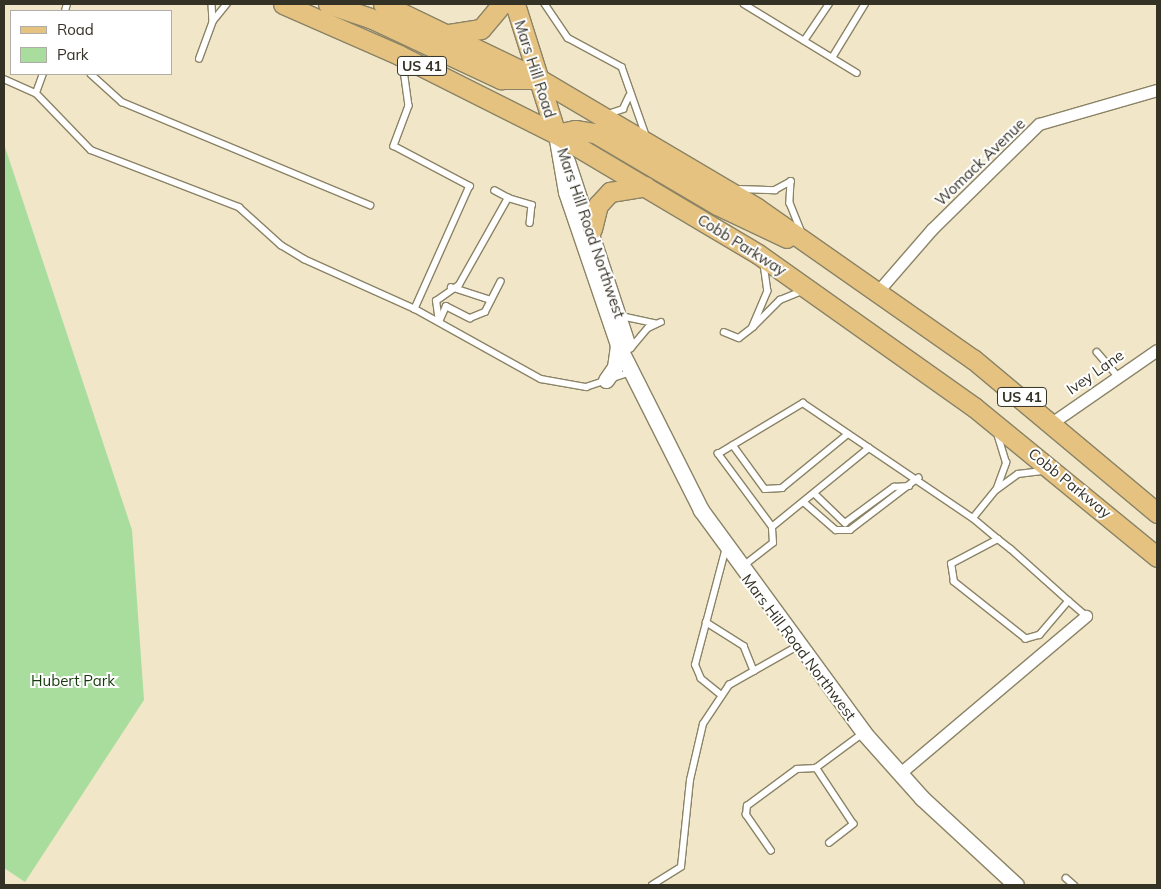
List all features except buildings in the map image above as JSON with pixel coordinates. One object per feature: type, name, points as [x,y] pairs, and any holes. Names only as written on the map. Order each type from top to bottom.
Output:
[{"type":"main road","name":"Cobb Parkway","points":[[282,4],[399,55],[556,134],[758,254],[817,293],[974,407],[1059,472],[1157,557]]},
{"type":"main road","points":[[328,4],[501,79],[539,79]]},
{"type":"main road","name":"US 41","points":[[383,4],[539,79],[602,114],[724,187],[811,244],[879,290],[1053,422],[1157,513]]},
{"type":"main road","points":[[447,34],[482,28],[502,4]]},
{"type":"main road","name":"Mars Hill Road","points":[[514,4],[556,134]]},
{"type":"main road","points":[[556,134],[576,130],[596,133],[717,205],[811,244]]},
{"type":"main road","points":[[592,228],[598,205],[610,192],[646,186]]},
{"type":"street","name":"Womack Avenue","points":[[879,290],[932,229],[1039,124],[1157,90]]},
{"type":"street","name":"Mars Hill Road Northwest","points":[[556,134],[592,228],[620,315],[624,348]]},
{"type":"street","name":"Mars Hill Road Northwest","points":[[556,134],[566,192],[633,372],[676,464],[726,548],[864,733],[899,774],[1016,885]]},
{"type":"street","points":[[606,380],[624,348]]},
{"type":"street","name":"Ivey Lane","points":[[1053,422],[1117,375],[1157,350]]},
{"type":"street","points":[[899,774],[1086,616]]},
{"type":"lane","points":[[212,4],[213,21]]},
{"type":"lane","points":[[199,59],[213,21],[228,4]]},
{"type":"lane","points":[[545,4],[568,38],[622,67],[629,96],[651,143]]},
{"type":"lane","points":[[744,4],[857,73]]},
{"type":"lane","points":[[804,41],[829,4]]},
{"type":"lane","points":[[832,58],[865,4]]},
{"type":"lane","points":[[399,55],[408,80],[409,106],[394,146],[470,186],[415,309]]},
{"type":"lane","points":[[36,93],[43,75]]},
{"type":"lane","points":[[93,75],[122,102],[370,205]]},
{"type":"lane","points":[[4,79],[36,93],[91,150],[239,207],[288,250],[335,276],[415,309],[556,385],[586,387],[633,372]]},
{"type":"lane","points":[[602,114],[623,109],[629,96]]},
{"type":"lane","points":[[724,187],[765,191],[791,181],[790,203],[811,244]]},
{"type":"lane","points":[[495,191],[508,198],[532,205],[530,224]]},
{"type":"lane","points":[[439,322],[436,301],[451,287],[459,285],[508,198]]},
{"type":"lane","points":[[753,327],[768,291],[758,254]]},
{"type":"lane","points":[[439,322],[446,306],[470,318],[485,312],[500,282]]},
{"type":"lane","points":[[451,287],[490,300]]},
{"type":"lane","points":[[724,332],[739,338],[786,296],[817,293]]},
{"type":"lane","points":[[620,315],[658,322],[624,348]]},
{"type":"lane","points":[[1097,352],[1117,375]]},
{"type":"lane","points":[[740,568],[773,543],[772,527],[718,454],[803,403],[869,448],[918,478],[973,518],[1086,616]]},
{"type":"lane","points":[[974,407],[1005,451],[1006,463],[996,490]]},
{"type":"lane","points":[[733,445],[765,489],[782,488],[848,434]]},
{"type":"lane","points":[[772,527],[806,503],[869,448]]},
{"type":"lane","points":[[973,518],[996,490],[1018,474],[1059,472]]},
{"type":"lane","points":[[806,503],[844,531],[856,528],[918,478]]},
{"type":"lane","points":[[815,494],[845,523],[894,487],[910,486]]},
{"type":"lane","points":[[998,540],[958,557],[951,564],[954,582],[1029,640],[1040,635],[1069,601]]},
{"type":"lane","points":[[722,696],[702,679],[695,665],[726,548]]},
{"type":"lane","points":[[706,622],[744,646],[754,670]]},
{"type":"lane","points":[[652,885],[681,867],[690,780],[703,724],[729,685],[798,646]]},
{"type":"lane","points":[[771,851],[746,815],[747,806],[797,769],[816,768],[864,733]]},
{"type":"lane","points":[[816,768],[853,824],[829,844]]},
{"type":"lane","points":[[1066,878],[1074,885]]},
{"type":"green space","name":"Hubert Park","points":[[4,144],[132,530],[144,700],[25,882],[4,868]]}]
